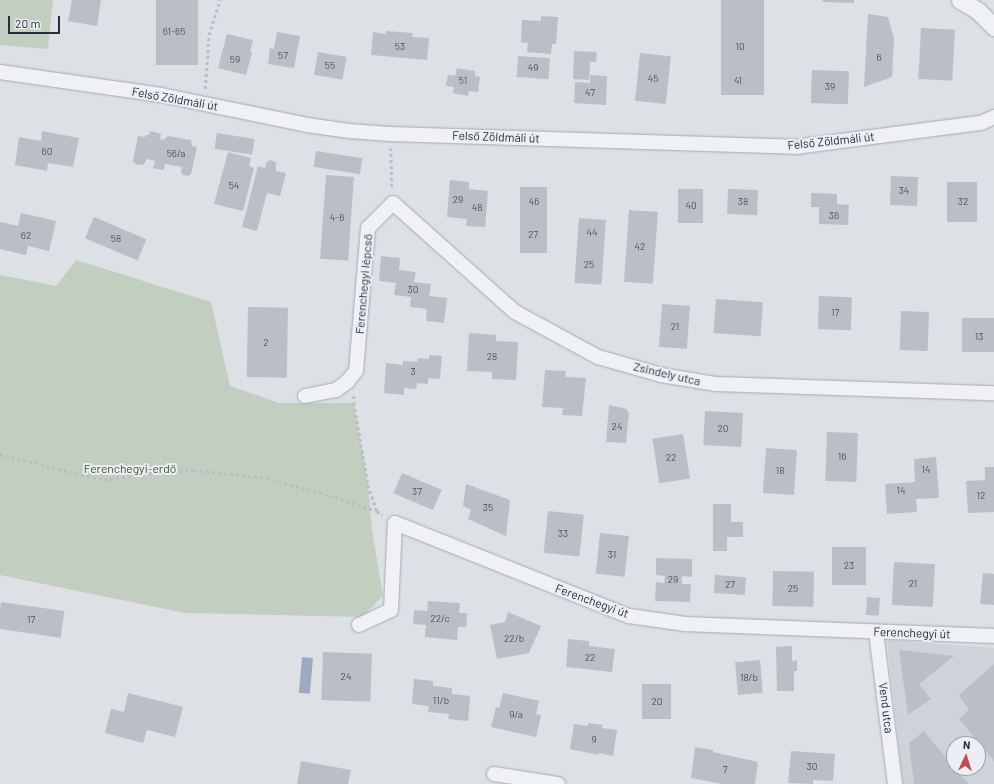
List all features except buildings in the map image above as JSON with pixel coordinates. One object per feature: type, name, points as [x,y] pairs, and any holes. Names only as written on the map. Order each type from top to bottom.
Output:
[{"type":"street","points":[[960,0],[978,11],[994,26]]},
{"type":"street","name":"Felső Zöldmáli út","points":[[0,72],[161,95],[307,125],[349,131],[390,134],[795,147],[981,123],[994,117]]},
{"type":"street","name":"Ferenchegyi lépcső","points":[[356,371],[368,228],[393,203]]},
{"type":"street","name":"Zsindely utca","points":[[393,203],[514,312],[598,357],[661,375],[716,384],[994,393]]},
{"type":"street","points":[[305,396],[336,390],[348,382],[356,371]]},
{"type":"street","points":[[359,625],[391,610],[395,523]]},
{"type":"street","name":"Ferenchegyi út","points":[[395,523],[629,616],[685,624],[994,636]]},
{"type":"street","name":"Vend utca","points":[[876,632],[896,784]]},
{"type":"street","points":[[494,774],[558,784]]},
{"type":"path","points":[[204,104],[210,35],[220,0]]},
{"type":"path","points":[[390,134],[393,203]]},
{"type":"path","points":[[356,371],[354,403],[368,485],[377,511]]},
{"type":"path","points":[[0,454],[104,480],[143,473],[194,470],[267,478],[377,511],[395,523]]},
{"type":"shaded area","points":[[887,640],[994,648],[994,784],[903,784]]},
{"type":"green space","points":[[0,0],[53,0],[48,49],[0,45]]},
{"type":"green space","name":"Ferenchegyi-erdő","points":[[76,260],[211,302],[230,386],[279,403],[354,403],[368,485],[372,530],[383,596],[362,617],[185,613],[0,575],[0,275],[56,286]]},
{"type":"water","points":[[302,657],[313,658],[310,694],[299,693]]}]
